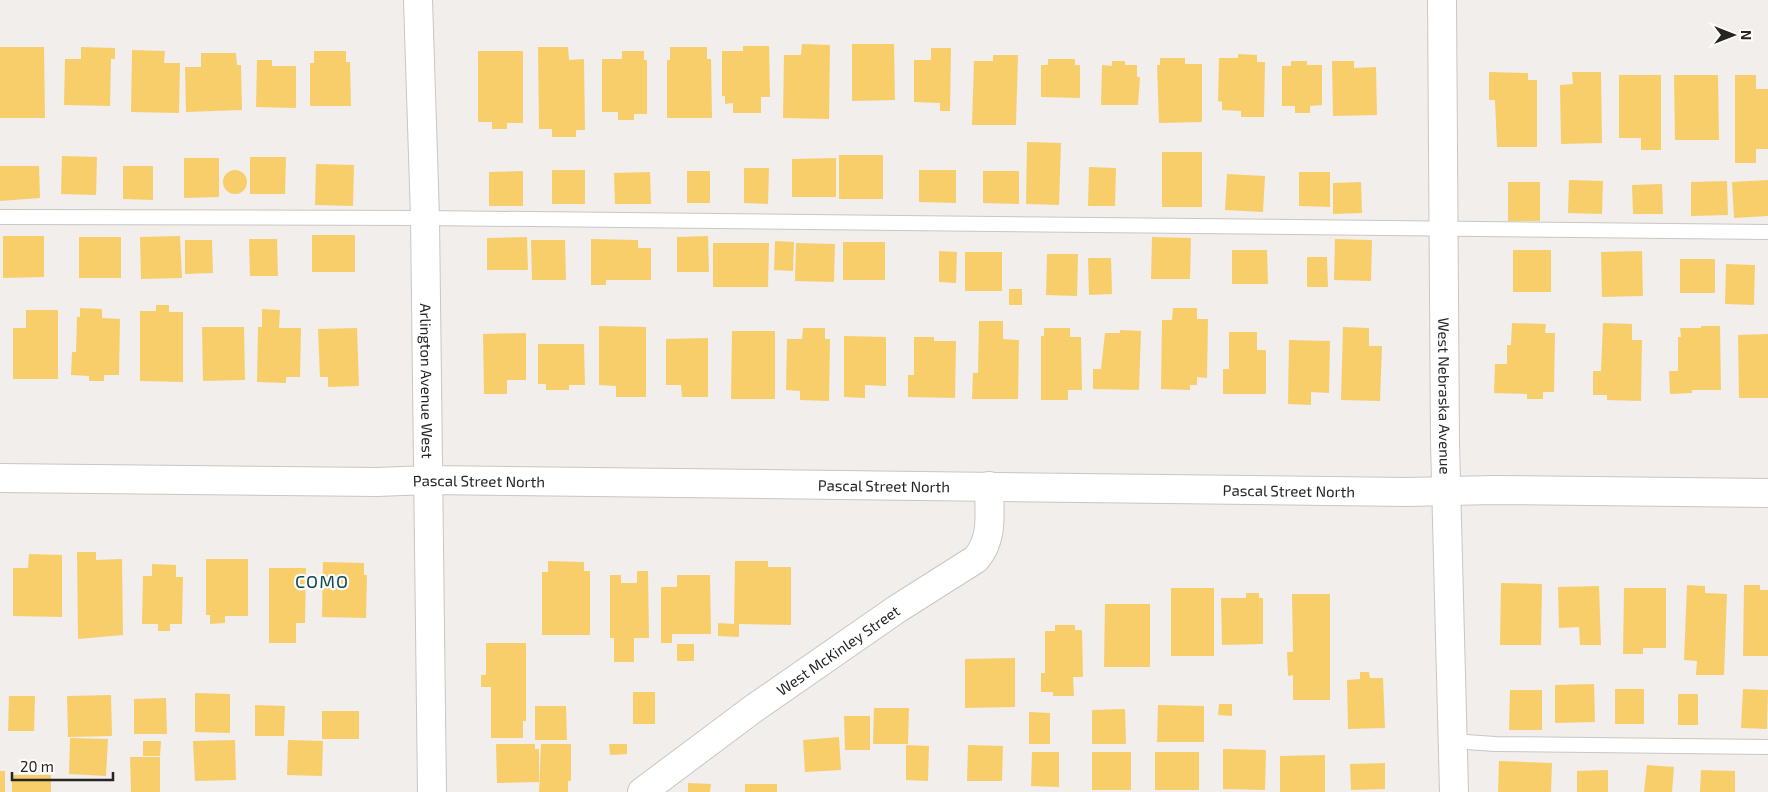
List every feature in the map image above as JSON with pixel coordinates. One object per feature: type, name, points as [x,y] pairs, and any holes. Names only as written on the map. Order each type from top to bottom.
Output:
[{"type":"street","name":"Arlington Avenue West","points":[[418,0],[425,218],[426,437],[429,480],[432,792]]},
{"type":"street","name":"West Nebraska Avenue","points":[[1442,0],[1446,490],[1454,792]]},
{"type":"street","name":"Pascal Street North","points":[[0,478],[377,482],[429,480],[1407,492],[1446,490],[1768,493]]},
{"type":"street","name":"West McKinley Street","points":[[642,792],[760,704],[897,609],[976,558],[986,548],[989,536],[989,486]]},
{"type":"lane","points":[[0,217],[425,218],[1768,232]]},
{"type":"lane","points":[[1452,741],[1495,744],[1768,747]]},
{"type":"building","points":[[802,44],[830,45],[829,119],[783,118],[784,55],[801,55]]},
{"type":"building","points":[[852,44],[894,44],[895,100],[852,101]]},
{"type":"building","points":[[743,46],[769,46],[770,97],[761,97],[761,113],[733,113],[733,103],[725,104],[725,96],[722,96],[722,51],[743,51]]},
{"type":"building","points":[[0,47],[44,47],[45,118],[0,118]]},
{"type":"building","points":[[81,47],[115,48],[115,59],[111,59],[110,106],[64,105],[65,59],[81,59]]},
{"type":"building","points":[[538,47],[568,47],[569,60],[584,59],[585,130],[576,130],[576,137],[552,137],[552,129],[539,129]]},
{"type":"building","points":[[670,47],[707,47],[707,59],[711,59],[712,118],[667,118],[667,60],[670,60]]},
{"type":"building","points":[[931,48],[951,48],[950,111],[940,111],[940,103],[914,102],[914,60],[931,60]]},
{"type":"building","points":[[132,50],[165,51],[164,63],[180,63],[179,113],[131,112]]},
{"type":"building","points":[[314,51],[346,51],[346,62],[350,62],[351,106],[310,106],[310,63],[314,63]]},
{"type":"building","points":[[478,51],[523,51],[523,123],[507,123],[507,129],[492,129],[492,122],[478,122]]},
{"type":"building","points":[[622,51],[644,51],[644,60],[647,60],[647,114],[634,114],[634,120],[618,120],[618,112],[602,112],[602,59],[622,59]]},
{"type":"building","points":[[201,53],[236,53],[237,65],[241,65],[242,110],[186,112],[185,67],[201,67]]},
{"type":"building","points":[[1238,54],[1257,55],[1257,62],[1265,62],[1264,117],[1241,117],[1241,111],[1222,110],[1222,102],[1218,101],[1219,58],[1238,58]]},
{"type":"building","points":[[993,55],[1018,55],[1016,125],[972,125],[974,61],[993,61]]},
{"type":"building","points":[[1160,58],[1185,58],[1185,64],[1202,64],[1202,122],[1159,123],[1157,65],[1160,65]]},
{"type":"building","points":[[1048,59],[1075,59],[1075,65],[1080,65],[1080,98],[1041,97],[1041,65],[1048,65]]},
{"type":"building","points":[[257,60],[272,60],[272,66],[296,66],[296,108],[256,107]]},
{"type":"building","points":[[1112,61],[1125,61],[1125,65],[1137,65],[1137,77],[1140,77],[1138,105],[1101,105],[1102,65],[1112,66]]},
{"type":"building","points":[[1291,61],[1307,61],[1307,65],[1322,65],[1322,105],[1310,106],[1310,113],[1295,113],[1295,106],[1282,106],[1282,66],[1291,66]]},
{"type":"building","points":[[1332,61],[1354,61],[1354,68],[1376,67],[1377,115],[1333,116]]},
{"type":"building","points":[[1489,72],[1528,73],[1528,80],[1537,80],[1537,147],[1497,147],[1495,100],[1489,100]]},
{"type":"building","points":[[1572,72],[1601,72],[1602,143],[1561,144],[1560,85],[1573,84]]},
{"type":"building","points":[[1619,75],[1661,75],[1661,150],[1641,150],[1641,138],[1619,138]]},
{"type":"building","points":[[1674,75],[1718,75],[1719,140],[1675,140]]},
{"type":"building","points":[[1735,75],[1756,75],[1756,89],[1768,89],[1768,149],[1756,149],[1756,163],[1735,163]]},
{"type":"building","points":[[1027,142],[1061,143],[1059,205],[1026,204]]},
{"type":"building","points":[[1162,152],[1202,152],[1202,207],[1162,207]]},
{"type":"building","points":[[839,155],[883,155],[883,199],[839,199]]},
{"type":"building","points":[[62,156],[97,157],[96,195],[61,194]]},
{"type":"building","points":[[250,157],[286,157],[285,194],[250,194]]},
{"type":"building","points":[[184,158],[219,158],[219,197],[184,198]]},
{"type":"building","points":[[836,158],[836,197],[792,197],[792,159]]},
{"type":"building","points":[[316,164],[354,165],[353,206],[315,205]]},
{"type":"building","points":[[0,166],[39,166],[40,198],[0,201]]},
{"type":"building","points":[[123,166],[153,166],[153,200],[123,199]]},
{"type":"building","points":[[1089,167],[1116,168],[1115,206],[1088,206]]},
{"type":"building","points":[[744,168],[769,168],[768,204],[744,203]]},
{"type":"building","points":[[235,170],[244,173],[247,182],[244,191],[235,194],[226,191],[223,182],[226,173]]},
{"type":"building","points":[[552,170],[585,170],[585,204],[552,204]]},
{"type":"building","points":[[919,170],[956,170],[956,203],[919,202]]},
{"type":"building","points":[[523,171],[523,206],[489,206],[489,172]]},
{"type":"building","points":[[687,171],[710,171],[710,203],[687,203]]},
{"type":"building","points":[[983,171],[1019,171],[1019,204],[983,203]]},
{"type":"building","points":[[650,172],[651,204],[615,204],[614,173]]},
{"type":"building","points":[[1299,172],[1330,172],[1330,207],[1299,206]]},
{"type":"building","points":[[1227,174],[1265,176],[1263,212],[1225,210]]},
{"type":"building","points":[[1569,180],[1603,181],[1602,214],[1568,213]]},
{"type":"building","points":[[1768,180],[1768,216],[1734,218],[1732,182]]},
{"type":"building","points":[[1727,181],[1728,215],[1691,216],[1691,182]]},
{"type":"building","points":[[1361,182],[1362,213],[1333,214],[1333,183]]},
{"type":"building","points":[[1508,182],[1540,182],[1540,221],[1508,221]]},
{"type":"building","points":[[1662,184],[1663,214],[1633,214],[1632,185]]},
{"type":"building","points":[[312,235],[355,235],[355,272],[312,272]]},
{"type":"building","points":[[3,236],[44,236],[44,277],[3,278]]},
{"type":"building","points":[[180,236],[182,278],[141,279],[140,237]]},
{"type":"building","points":[[708,236],[709,272],[677,272],[677,237]]},
{"type":"building","points":[[79,237],[121,237],[121,278],[79,278]]},
{"type":"building","points":[[527,237],[528,270],[487,270],[487,238]]},
{"type":"building","points":[[1152,237],[1191,238],[1190,279],[1151,279]]},
{"type":"building","points":[[249,239],[277,239],[278,276],[250,276]]},
{"type":"building","points":[[591,239],[638,240],[638,248],[651,248],[651,280],[606,280],[606,285],[591,285]]},
{"type":"building","points":[[1335,239],[1372,240],[1371,281],[1334,280]]},
{"type":"building","points":[[185,240],[212,240],[213,273],[185,274]]},
{"type":"building","points":[[531,240],[565,240],[566,280],[532,280]]},
{"type":"building","points":[[775,241],[794,242],[793,271],[774,270]]},
{"type":"building","points":[[843,242],[885,242],[885,280],[843,280]]},
{"type":"building","points":[[713,243],[769,243],[768,287],[713,287]]},
{"type":"building","points":[[796,243],[835,244],[834,282],[795,281]]},
{"type":"building","points":[[1232,250],[1267,250],[1268,284],[1232,284]]},
{"type":"building","points":[[1513,250],[1551,250],[1551,292],[1513,292]]},
{"type":"building","points":[[939,251],[957,252],[956,283],[939,282]]},
{"type":"building","points":[[1642,251],[1643,296],[1602,297],[1601,252]]},
{"type":"building","points":[[965,252],[1002,252],[1002,291],[965,291]]},
{"type":"building","points":[[1047,254],[1078,254],[1077,296],[1046,295]]},
{"type":"building","points":[[1307,257],[1327,257],[1328,287],[1307,287]]},
{"type":"building","points":[[1088,258],[1111,258],[1112,294],[1089,295]]},
{"type":"building","points":[[1680,259],[1715,259],[1715,293],[1680,293]]},
{"type":"building","points":[[1726,264],[1755,265],[1754,305],[1725,304]]},
{"type":"building","points":[[1009,289],[1022,289],[1022,305],[1009,305]]},
{"type":"building","points":[[156,305],[169,305],[169,312],[183,312],[183,382],[140,381],[140,311],[156,311]]},
{"type":"building","points":[[80,308],[102,309],[102,318],[120,319],[119,375],[104,375],[104,381],[89,381],[89,376],[71,375],[72,352],[76,352],[77,317],[80,317]]},
{"type":"building","points":[[1173,308],[1197,308],[1197,319],[1208,319],[1207,378],[1197,377],[1197,385],[1190,385],[1190,390],[1161,389],[1162,320],[1172,320]]},
{"type":"building","points":[[262,309],[280,310],[279,328],[301,328],[300,377],[286,377],[286,383],[257,382],[258,327],[262,327]]},
{"type":"building","points":[[26,310],[58,310],[58,379],[13,379],[13,328],[26,328]]},
{"type":"building","points":[[979,321],[1003,321],[1003,339],[1019,340],[1018,399],[972,399],[973,373],[978,373]]},
{"type":"building","points":[[1512,323],[1546,324],[1545,333],[1555,333],[1554,392],[1543,392],[1543,399],[1527,399],[1527,394],[1494,393],[1495,364],[1507,364],[1507,345],[1511,345]]},
{"type":"building","points":[[1603,323],[1632,324],[1632,340],[1642,340],[1641,401],[1607,400],[1607,395],[1593,395],[1593,371],[1601,371]]},
{"type":"building","points":[[599,326],[646,327],[646,397],[616,397],[616,386],[599,385]]},
{"type":"building","points":[[1701,326],[1720,326],[1721,390],[1692,390],[1692,393],[1670,394],[1669,371],[1678,371],[1678,337],[1681,337],[1680,328],[1701,328]]},
{"type":"building","points":[[202,327],[244,327],[245,380],[203,381]]},
{"type":"building","points":[[1343,327],[1369,328],[1369,346],[1382,346],[1380,401],[1341,400]]},
{"type":"building","points":[[357,328],[359,386],[328,387],[328,377],[320,377],[318,329]]},
{"type":"building","points":[[803,328],[825,328],[825,339],[830,339],[829,401],[800,400],[800,391],[786,390],[787,339],[802,339]]},
{"type":"building","points":[[1044,328],[1070,328],[1070,337],[1081,337],[1082,390],[1068,390],[1068,400],[1041,400],[1041,336],[1044,336]]},
{"type":"building","points":[[1120,330],[1141,331],[1139,390],[1093,389],[1093,369],[1101,369],[1105,333],[1120,333]]},
{"type":"building","points":[[732,331],[775,331],[775,399],[731,399]]},
{"type":"building","points":[[1229,332],[1257,332],[1257,350],[1266,350],[1266,394],[1223,394],[1223,369],[1229,369]]},
{"type":"building","points":[[526,333],[526,380],[507,380],[507,394],[484,394],[483,334]]},
{"type":"building","points":[[1768,334],[1768,398],[1739,398],[1738,335]]},
{"type":"building","points":[[844,336],[886,337],[886,386],[865,385],[865,398],[844,397]]},
{"type":"building","points":[[914,337],[934,337],[934,341],[956,341],[955,398],[908,397],[908,375],[914,375]]},
{"type":"building","points":[[708,338],[708,397],[682,397],[681,385],[666,385],[666,339]]},
{"type":"building","points":[[1289,340],[1330,341],[1329,393],[1311,392],[1311,405],[1288,404]]},
{"type":"building","points":[[538,344],[584,344],[585,385],[569,385],[569,390],[546,390],[546,384],[538,384]]},
{"type":"building","points":[[77,552],[96,552],[96,560],[122,559],[123,635],[78,639]]},
{"type":"building","points":[[29,554],[62,555],[62,617],[13,616],[13,568],[28,568]]},
{"type":"building","points":[[206,559],[248,559],[248,616],[225,616],[225,623],[210,624],[210,615],[206,615]]},
{"type":"building","points":[[548,561],[584,562],[584,571],[590,571],[590,635],[542,635],[542,572],[548,572]]},
{"type":"building","points":[[735,561],[768,561],[768,567],[791,567],[791,625],[739,624],[739,637],[718,636],[718,623],[734,624]]},
{"type":"building","points":[[323,562],[364,563],[364,575],[367,575],[366,618],[322,617]]},
{"type":"building","points":[[152,564],[176,565],[176,577],[183,577],[182,624],[170,624],[170,631],[158,631],[158,624],[142,624],[143,576],[152,576]]},
{"type":"building","points":[[269,568],[306,568],[305,623],[296,623],[296,643],[269,643]]},
{"type":"building","points":[[637,571],[648,571],[649,638],[634,638],[634,662],[614,662],[614,638],[610,638],[610,575],[621,575],[621,583],[637,583]]},
{"type":"building","points":[[677,575],[710,575],[711,634],[672,634],[672,643],[661,643],[661,587],[677,587]]},
{"type":"building","points":[[1501,583],[1542,584],[1541,645],[1500,645]]},
{"type":"building","points":[[1687,585],[1705,586],[1705,593],[1727,594],[1724,675],[1696,675],[1697,661],[1684,660]]},
{"type":"building","points":[[1744,585],[1760,585],[1760,590],[1768,590],[1768,656],[1743,656]]},
{"type":"building","points":[[1599,586],[1601,645],[1580,645],[1579,627],[1559,628],[1558,587]]},
{"type":"building","points":[[1171,588],[1214,588],[1214,656],[1171,656]]},
{"type":"building","points":[[1624,588],[1666,588],[1666,648],[1643,648],[1643,654],[1623,654]]},
{"type":"building","points":[[1246,593],[1259,593],[1259,598],[1263,598],[1263,644],[1222,645],[1221,598],[1246,598]]},
{"type":"building","points":[[1292,594],[1330,594],[1330,700],[1293,700],[1293,675],[1288,676],[1287,652],[1293,652]]},
{"type":"building","points":[[1105,604],[1150,604],[1150,667],[1104,667]]},
{"type":"building","points":[[1055,625],[1075,625],[1075,630],[1082,630],[1083,677],[1073,677],[1074,696],[1053,696],[1053,692],[1041,692],[1041,673],[1045,673],[1045,631],[1055,631]]},
{"type":"building","points":[[486,643],[526,643],[526,721],[523,721],[523,738],[491,738],[491,687],[481,687],[481,675],[486,675]]},
{"type":"building","points":[[677,644],[694,644],[694,661],[677,661]]},
{"type":"building","points":[[1015,658],[1015,707],[965,708],[965,659]]},
{"type":"building","points":[[1360,672],[1369,672],[1370,678],[1383,678],[1385,728],[1348,729],[1347,680],[1360,679]]},
{"type":"building","points":[[1594,684],[1595,722],[1555,723],[1555,685]]},
{"type":"building","points":[[1615,689],[1644,689],[1644,724],[1615,724]]},
{"type":"building","points":[[1743,689],[1768,690],[1767,729],[1741,728]]},
{"type":"building","points":[[1510,690],[1542,690],[1542,730],[1509,730]]},
{"type":"building","points":[[633,692],[655,692],[655,724],[633,724]]},
{"type":"building","points":[[195,693],[230,694],[230,733],[195,732]]},
{"type":"building","points":[[1678,694],[1698,694],[1698,725],[1678,725]]},
{"type":"building","points":[[111,695],[112,736],[68,737],[67,696]]},
{"type":"building","points":[[9,696],[35,696],[34,731],[8,731]]},
{"type":"building","points":[[166,698],[167,734],[134,734],[134,699]]},
{"type":"building","points":[[1219,704],[1232,704],[1232,716],[1218,715]]},
{"type":"building","points":[[255,705],[285,706],[284,736],[255,736]]},
{"type":"building","points":[[1158,705],[1204,706],[1204,742],[1157,742]]},
{"type":"building","points":[[535,706],[566,706],[567,740],[535,740]]},
{"type":"building","points":[[874,708],[909,708],[908,744],[873,744]]},
{"type":"building","points":[[1125,709],[1126,744],[1092,744],[1092,710]]},
{"type":"building","points":[[322,711],[359,711],[359,739],[322,739]]},
{"type":"building","points":[[1029,712],[1050,713],[1050,744],[1029,744]]},
{"type":"building","points":[[844,716],[870,716],[870,750],[845,750]]},
{"type":"building","points":[[839,737],[841,770],[805,772],[803,740]]},
{"type":"building","points":[[70,738],[108,739],[106,776],[69,774]]},
{"type":"building","points":[[235,740],[236,780],[195,781],[193,741]]},
{"type":"building","points":[[288,740],[323,741],[322,776],[287,775]]},
{"type":"building","points":[[143,741],[161,741],[160,756],[143,756]]},
{"type":"building","points":[[496,744],[535,744],[535,749],[539,749],[539,782],[497,783]]},
{"type":"building","points":[[541,744],[571,744],[571,781],[568,781],[568,792],[539,792]]},
{"type":"building","points":[[609,744],[627,744],[627,754],[610,755]]},
{"type":"building","points":[[906,745],[929,746],[928,781],[906,780]]},
{"type":"building","points":[[968,745],[1003,746],[1002,781],[967,781]]},
{"type":"building","points":[[1223,749],[1266,750],[1265,790],[1223,789]]},
{"type":"building","points":[[1032,752],[1059,752],[1059,787],[1031,786]]},
{"type":"building","points":[[1092,752],[1131,752],[1131,790],[1092,790]]},
{"type":"building","points":[[1155,752],[1199,752],[1199,790],[1155,790]]},
{"type":"building","points":[[1325,755],[1325,792],[1280,792],[1280,756]]},
{"type":"building","points":[[130,757],[160,757],[160,792],[131,792]]},
{"type":"building","points":[[1499,761],[1552,763],[1551,792],[1498,792]]},
{"type":"building","points":[[1385,763],[1385,789],[1351,790],[1350,764]]},
{"type":"building","points":[[1647,765],[1674,767],[1672,792],[1644,792]]},
{"type":"building","points":[[1608,770],[1608,792],[1577,792],[1577,771]]},
{"type":"building","points":[[1701,770],[1735,771],[1735,792],[1700,792]]},
{"type":"building","points":[[0,771],[5,771],[5,792],[0,792]]},
{"type":"building","points":[[12,775],[51,775],[51,792],[12,792]]},
{"type":"building","points":[[688,783],[711,784],[710,792],[688,792]]},
{"type":"building","points":[[745,784],[777,784],[777,792],[745,792]]},
{"type":"district","name":"COMO","points":[[322,581]]}]
